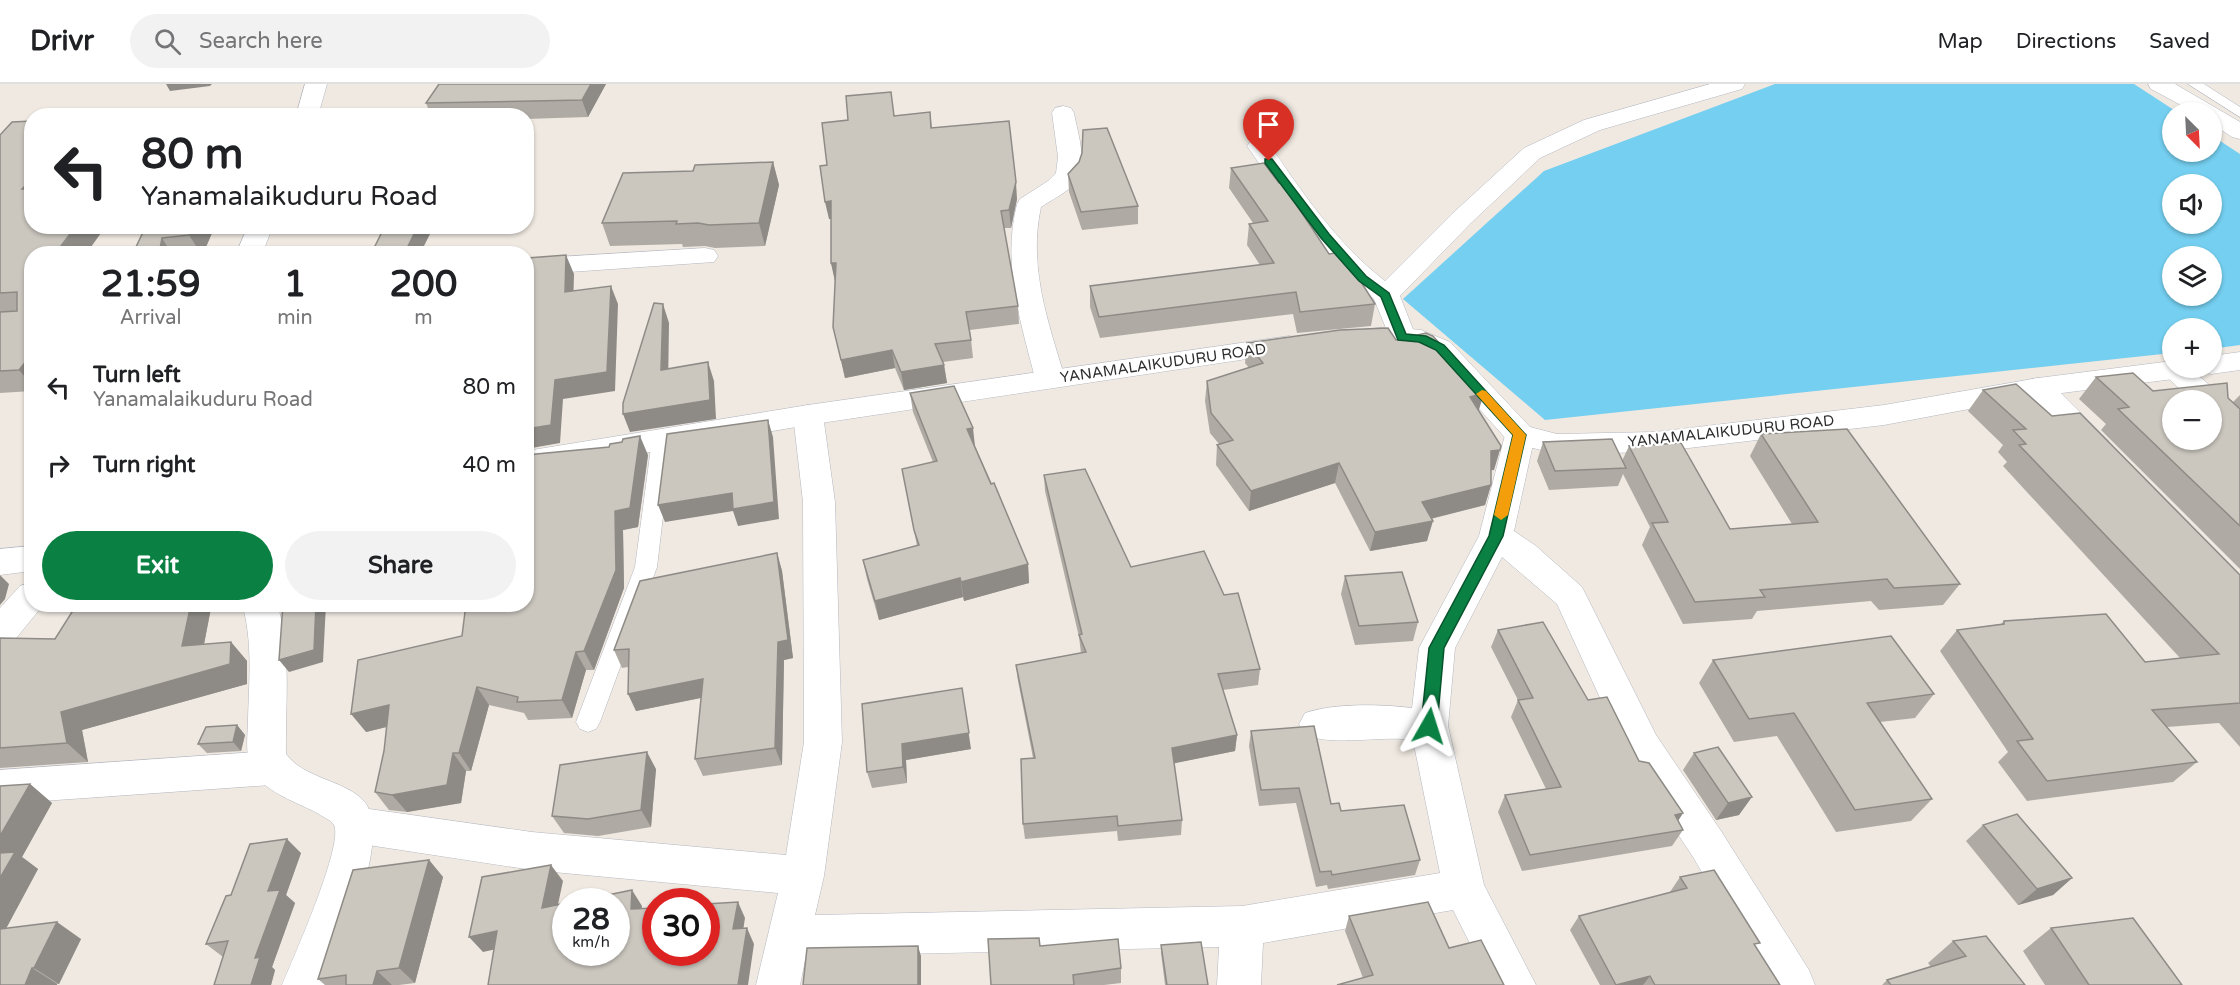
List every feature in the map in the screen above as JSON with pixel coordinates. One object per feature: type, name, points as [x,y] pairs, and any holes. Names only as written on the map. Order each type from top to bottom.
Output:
[{"type":"street","points":[[309,108],[316,84]]},
{"type":"street","points":[[1386,295],[1462,218],[1532,153],[1592,125],[1734,84]]},
{"type":"street","points":[[2159,84],[2191,102]]},
{"type":"street","points":[[1050,378],[1030,302],[1023,252],[1025,216],[1029,204],[1065,179],[1070,170],[1063,113]]},
{"type":"street","points":[[2222,120],[2240,132]]},
{"type":"street","points":[[1259,146],[1278,177],[1325,236],[1363,279],[1386,295],[1402,337]]},
{"type":"street","points":[[534,267],[705,256]]},
{"type":"street","name":"YANAMALAIKUDURU ROAD","points":[[534,461],[1050,378],[1320,341],[1390,336],[1421,339],[1440,348],[1520,435],[1557,444],[1655,442],[1884,415],[2038,387],[2162,372]]},
{"type":"street","points":[[2222,363],[2240,361]]},
{"type":"street","points":[[2190,378],[2201,390]]},
{"type":"street","points":[[2038,387],[2119,470]]},
{"type":"street","points":[[778,985],[803,876],[823,742],[819,502],[808,415]]},
{"type":"street","points":[[1514,985],[1464,889],[1429,726],[1437,648],[1496,536],[1520,435]]},
{"type":"street","points":[[1496,536],[1524,555],[1570,596],[1642,747],[1707,844],[1793,985]]},
{"type":"street","points":[[0,562],[24,559]]},
{"type":"street","points":[[0,632],[24,604]]},
{"type":"street","points":[[262,612],[266,640],[267,756],[271,768],[281,778],[323,797],[352,815],[355,825],[350,864],[304,985]]},
{"type":"street","points":[[1318,724],[1393,721],[1429,726]]},
{"type":"street","points":[[0,787],[271,768]]},
{"type":"street","points":[[355,825],[532,851],[803,876]]},
{"type":"street","points":[[788,936],[1242,926],[1464,889]]},
{"type":"street","points":[[1239,985],[1242,926]]},
{"type":"lane","points":[[2195,84],[2240,113]]},
{"type":"lane","points":[[588,722],[646,567],[662,440]]},
{"type":"water","points":[[1775,84],[2134,84],[2162,102],[2162,162],[2222,162],[2222,142],[2240,154],[2240,345],[2222,347],[2222,318],[2162,318],[2162,354],[1545,420],[1403,299],[1544,171]]},
{"type":"building","points":[[439,84],[591,84],[582,100],[426,103]]},
{"type":"building","points":[[891,92],[894,116],[930,112],[931,128],[1009,121],[1016,182],[1009,210],[1001,211],[1018,306],[966,312],[971,340],[935,344],[944,365],[901,372],[892,350],[841,360],[833,327],[836,263],[831,263],[831,201],[825,202],[820,166],[827,165],[822,123],[848,120],[846,96]]},
{"type":"building","points":[[24,121],[24,187],[22,189],[24,189],[24,234],[70,234],[61,246],[24,246],[24,364],[19,370],[0,371],[0,312],[17,311],[17,292],[0,293],[0,135],[12,122]]},
{"type":"building","points":[[1107,128],[1138,206],[1081,212],[1068,174],[1079,162],[1082,153],[1083,130]]},
{"type":"building","points":[[773,162],[759,223],[709,225],[676,224],[677,221],[602,223],[623,173],[693,171],[695,165]]},
{"type":"building","points":[[1264,163],[1279,183],[1282,183],[1329,254],[1342,252],[1375,304],[1300,312],[1296,292],[1099,317],[1090,286],[1274,263],[1249,224],[1268,221],[1231,168]]},
{"type":"building","points":[[142,234],[189,234],[162,238],[160,246],[136,246]]},
{"type":"building","points":[[381,234],[414,234],[408,246],[375,246]]},
{"type":"building","points":[[566,255],[565,292],[611,286],[607,372],[555,380],[551,425],[534,428],[534,257]]},
{"type":"building","points":[[654,303],[663,304],[661,370],[708,362],[710,400],[623,414],[623,403]]},
{"type":"building","points":[[1388,328],[1396,340],[1426,333],[1433,336],[1484,393],[1470,397],[1501,446],[1500,450],[1491,451],[1491,485],[1422,502],[1433,521],[1375,532],[1339,463],[1251,491],[1217,445],[1233,440],[1211,413],[1207,381],[1263,363],[1247,343],[1340,330]]},
{"type":"building","points":[[2133,373],[2153,391],[2162,390],[2162,450],[2222,450],[2222,390],[2162,390],[2227,383],[2228,398],[2240,409],[2240,526],[2118,409],[2129,407],[2096,377]]},
{"type":"building","points":[[2016,384],[2052,416],[2080,413],[2240,575],[2240,703],[2152,710],[2197,762],[2047,781],[2017,741],[2033,739],[1957,630],[2004,624],[2004,621],[2106,614],[2145,662],[2219,654],[2019,445],[2026,444],[2013,430],[2026,429],[1983,390]]},
{"type":"building","points":[[954,386],[973,428],[967,429],[991,484],[994,483],[1028,564],[961,582],[960,578],[875,601],[863,560],[919,545],[902,469],[937,461],[910,393]]},
{"type":"building","points":[[768,420],[774,502],[733,509],[732,493],[658,505],[667,434]]},
{"type":"building","points":[[1847,429],[1960,584],[1894,588],[1887,579],[1760,590],[1765,597],[1695,602],[1652,523],[1668,522],[1629,446],[1681,443],[1730,529],[1818,522],[1761,434]]},
{"type":"building","points":[[640,436],[630,508],[615,511],[616,570],[584,651],[576,652],[562,700],[517,702],[518,697],[477,687],[459,753],[453,753],[447,785],[392,795],[375,792],[384,751],[389,705],[351,714],[358,660],[462,636],[465,612],[534,612],[534,454],[609,447],[610,444],[622,442],[623,439]]},
{"type":"building","points":[[1612,439],[1626,468],[1555,471],[1543,442]]},
{"type":"building","points":[[1085,469],[1131,567],[1204,551],[1224,595],[1238,593],[1260,669],[1218,674],[1237,735],[1172,748],[1182,820],[1118,826],[1117,816],[1023,824],[1021,759],[1035,758],[1016,665],[1086,652],[1079,635],[1082,634],[1044,475]]},
{"type":"building","points":[[777,553],[788,640],[778,642],[775,748],[695,759],[703,679],[628,694],[629,649],[614,650],[640,581]]},
{"type":"building","points":[[1402,572],[1418,622],[1359,626],[1345,576]]},
{"type":"building","points":[[72,612],[189,612],[182,646],[231,642],[230,664],[61,712],[67,743],[0,748],[0,638],[55,639]]},
{"type":"building","points":[[282,612],[316,612],[314,650],[279,660]]},
{"type":"building","points":[[1543,622],[1588,700],[1607,697],[1639,761],[1649,763],[1683,813],[1675,815],[1683,830],[1530,855],[1505,795],[1561,787],[1518,700],[1533,698],[1498,630]]},
{"type":"building","points":[[1891,636],[1934,694],[1867,703],[1932,799],[1855,810],[1794,713],[1749,719],[1713,660]]},
{"type":"building","points":[[962,688],[969,733],[902,744],[903,767],[867,772],[862,704]]},
{"type":"building","points":[[237,725],[233,742],[198,744],[206,727]]},
{"type":"building","points":[[1314,726],[1331,804],[1339,803],[1341,811],[1404,805],[1420,860],[1332,875],[1331,871],[1320,872],[1299,788],[1261,790],[1251,731]]},
{"type":"building","points":[[1718,747],[1752,797],[1728,803],[1694,753]]},
{"type":"building","points":[[647,752],[641,810],[588,819],[552,816],[560,765]]},
{"type":"building","points":[[30,784],[0,836],[0,786]]},
{"type":"building","points":[[2017,814],[2072,878],[2037,889],[1983,825]]},
{"type":"building","points":[[287,839],[268,891],[280,890],[255,958],[260,957],[251,985],[214,985],[228,941],[206,944],[226,896],[231,895],[250,844]]},
{"type":"building","points":[[15,852],[0,878],[0,853]]},
{"type":"building","points":[[429,860],[399,968],[377,971],[373,985],[346,985],[346,975],[318,979],[353,870]]},
{"type":"building","points":[[551,865],[542,908],[552,906],[552,966],[630,966],[630,890],[632,890],[631,909],[642,909],[642,966],[720,966],[720,903],[738,902],[733,929],[747,928],[738,985],[488,985],[497,931],[469,937],[482,877]]},
{"type":"building","points":[[1714,870],[1760,943],[1754,944],[1780,985],[1655,985],[1650,976],[1616,985],[1579,916],[1687,888],[1680,877]]},
{"type":"building","points":[[1428,902],[1449,948],[1481,940],[1504,985],[1337,985],[1373,975],[1349,916]]},
{"type":"building","points":[[2133,918],[2182,985],[2089,985],[2051,928]]},
{"type":"building","points":[[57,922],[25,985],[0,985],[0,929]]},
{"type":"building","points":[[1986,936],[2025,985],[1891,985],[1887,980],[1966,956],[1953,941]]},
{"type":"building","points":[[1039,938],[1040,946],[1118,939],[1121,968],[1073,975],[1074,985],[991,985],[988,939]]},
{"type":"building","points":[[1201,942],[1208,985],[1167,985],[1161,945]]},
{"type":"building","points":[[918,946],[918,985],[803,985],[807,948]]},
{"type":"slow traffic","points":[[1482,394],[1520,435],[1501,515]]},
{"type":"route","points":[[1269,161],[1278,177],[1325,236],[1363,279],[1386,295],[1402,337],[1421,339],[1440,348],[1520,435],[1496,536],[1437,648],[1429,726]]}]
